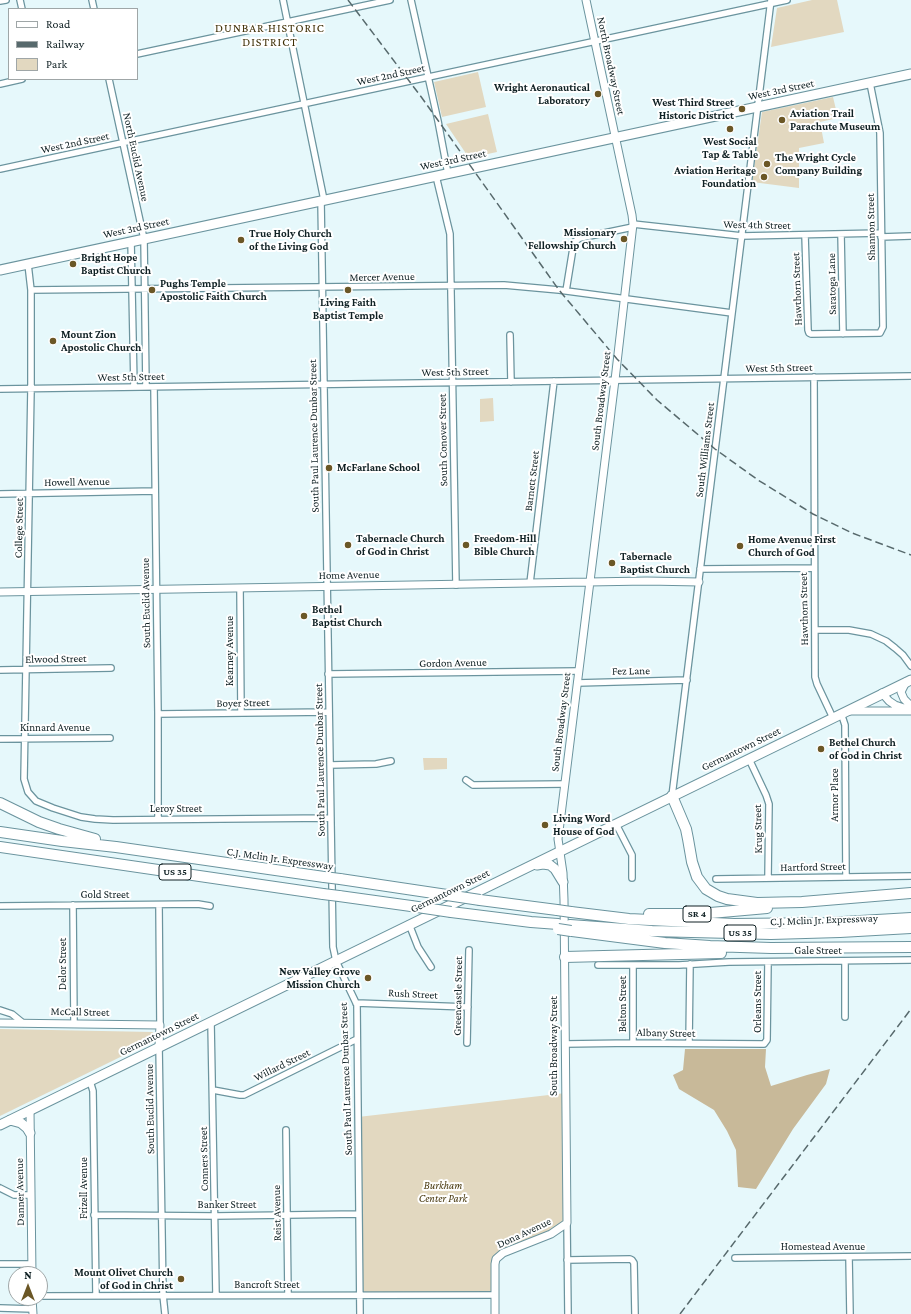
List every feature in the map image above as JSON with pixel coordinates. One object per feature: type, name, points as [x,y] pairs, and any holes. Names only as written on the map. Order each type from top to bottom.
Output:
[{"type":"highway","points":[[672,796],[688,839],[693,868],[697,877],[706,889],[718,896],[732,900],[757,903],[802,902]]},
{"type":"highway","points":[[0,802],[39,822],[116,846]]},
{"type":"highway","name":"C.J. Mclin Jr. Expressway","points":[[0,832],[62,841],[116,846],[480,900],[630,919],[742,924],[826,923],[911,918]]},
{"type":"highway","name":"US 35","points":[[0,847],[570,928]]},
{"type":"highway","name":"SR 4","points":[[592,914],[699,914],[759,909],[802,902],[911,893]]},
{"type":"highway","points":[[570,928],[665,943],[710,946],[771,948],[911,946]]},
{"type":"highway","name":"C.J. Mclin Jr. Expressway","points":[[570,928],[764,934],[911,928]]},
{"type":"highway","points":[[565,957],[739,953],[771,948]]},
{"type":"main road","name":"West 3rd Street","points":[[0,270],[911,74]]},
{"type":"main road","name":"Germantown Street","points":[[0,1125],[908,681]]},
{"type":"main road","points":[[534,865],[550,865],[555,869],[563,882]]},
{"type":"main road","points":[[10,1120],[21,1123],[30,1133]]},
{"type":"street","points":[[0,1],[6,0]]},
{"type":"street","name":"South Paul Laurence Dunbar Street","points":[[283,0],[322,201],[326,587],[333,947],[336,961],[356,1003],[360,1314]]},
{"type":"street","points":[[138,54],[390,0]]},
{"type":"street","points":[[411,0],[429,77],[448,174]]},
{"type":"street","name":"North Broadway Street","points":[[586,0],[615,138]]},
{"type":"street","name":"West 2nd Street","points":[[0,169],[595,42],[771,2],[787,0]]},
{"type":"street","name":"South Williams Street","points":[[672,796],[771,2]]},
{"type":"street","points":[[0,84],[18,80]]},
{"type":"street","name":"North Euclid Avenue","points":[[109,80],[144,238]]},
{"type":"street","name":"Shannon Street","points":[[843,334],[877,334],[883,329],[880,133],[870,83]]},
{"type":"street","name":"South Broadway Street","points":[[568,1314],[565,957],[563,882],[558,839],[633,225],[615,138]]},
{"type":"street","name":"South Conover Street","points":[[436,176],[450,234],[456,585]]},
{"type":"street","name":"West 4th Street","points":[[566,291],[574,242],[580,238],[633,225],[742,236],[841,234],[911,236]]},
{"type":"street","name":"Saratoga Lane","points":[[841,234],[843,334]]},
{"type":"street","name":"Hawthorn Street","points":[[805,235],[808,330],[811,334],[843,334]]},
{"type":"street","points":[[144,238],[146,387]]},
{"type":"street","points":[[131,241],[134,387]]},
{"type":"street","name":"College Street","points":[[28,264],[31,290],[31,389],[24,779],[28,792]]},
{"type":"street","name":"Mercer Avenue","points":[[31,290],[145,290],[504,285],[566,291],[732,313]]},
{"type":"street","points":[[510,335],[510,382]]},
{"type":"street","name":"West 5th Street","points":[[0,389],[911,376]]},
{"type":"street","name":"Hawthorn Street","points":[[814,377],[815,677],[816,684],[833,718]]},
{"type":"street","name":"Barnett Street","points":[[530,583],[554,381]]},
{"type":"street","name":"South Euclid Avenue","points":[[154,387],[158,819]]},
{"type":"street","name":"Howell Avenue","points":[[0,494],[155,491]]},
{"type":"street","points":[[700,569],[814,568]]},
{"type":"street","name":"Home Avenue","points":[[0,592],[589,582],[699,582]]},
{"type":"street","name":"Kearney Avenue","points":[[240,588],[241,713]]},
{"type":"street","points":[[815,630],[849,630],[871,634],[886,641],[895,648],[903,655],[911,666]]},
{"type":"street","name":"Elwood Street","points":[[0,670],[112,668]]},
{"type":"street","name":"Gordon Avenue","points":[[328,674],[578,671]]},
{"type":"street","name":"Fez Lane","points":[[577,683],[686,680]]},
{"type":"street","points":[[908,681],[901,692],[904,699],[911,706]]},
{"type":"street","points":[[882,693],[889,701],[911,710]]},
{"type":"street","points":[[844,712],[911,710]]},
{"type":"street","name":"Boyer Street","points":[[158,714],[329,712]]},
{"type":"street","name":"Armor Place","points":[[844,712],[846,877]]},
{"type":"street","name":"Kinnard Avenue","points":[[0,739],[110,738]]},
{"type":"street","name":"Krug Street","points":[[749,759],[769,804],[768,878]]},
{"type":"street","points":[[330,765],[376,764],[391,761]]},
{"type":"street","points":[[466,780],[473,785],[564,784]]},
{"type":"street","name":"Leroy Street","points":[[28,792],[36,801],[52,808],[81,817],[113,820],[331,818]]},
{"type":"street","points":[[616,824],[632,855],[632,878]]},
{"type":"street","name":"Hartford Street","points":[[716,879],[911,876]]},
{"type":"street","name":"Gold Street","points":[[0,906],[198,904],[210,906]]},
{"type":"street","name":"Delor Street","points":[[73,905],[74,1023]]},
{"type":"street","name":"South Euclid Avenue","points":[[159,905],[163,1295],[165,1314]]},
{"type":"street","points":[[409,924],[418,947],[431,967]]},
{"type":"street","name":"Greencastle Street","points":[[468,1043],[469,950]]},
{"type":"street","name":"Gale Street","points":[[690,964],[726,962],[911,960]]},
{"type":"street","points":[[845,961],[845,1017]]},
{"type":"street","name":"Orleans Street","points":[[766,1043],[768,962]]},
{"type":"street","points":[[598,965],[633,966],[690,964],[689,1043]]},
{"type":"street","name":"Belton Street","points":[[632,1043],[633,966]]},
{"type":"street","name":"Rush Street","points":[[356,1003],[468,1007]]},
{"type":"street","points":[[0,1010],[12,1014],[23,1023]]},
{"type":"street","name":"McCall Street","points":[[0,1023],[160,1025]]},
{"type":"street","name":"Conners Street","points":[[211,1023],[216,1295]]},
{"type":"street","name":"Willard Street","points":[[213,1090],[244,1095],[357,1040]]},
{"type":"street","name":"Albany Street","points":[[565,1044],[766,1043]]},
{"type":"street","name":"Frizell Avenue","points":[[90,1081],[93,1091],[96,1295]]},
{"type":"street","name":"Danner Avenue","points":[[30,1110],[31,1264]]},
{"type":"street","name":"Reist Avenue","points":[[286,1130],[288,1295]]},
{"type":"street","points":[[0,1188],[14,1195],[30,1195]]},
{"type":"street","name":"Banker Street","points":[[94,1215],[215,1216],[359,1214]]},
{"type":"street","name":"Dona Avenue","points":[[495,1314],[495,1264],[500,1255],[552,1234],[567,1223]]},
{"type":"street","name":"Homestead Avenue","points":[[735,1258],[911,1256]]},
{"type":"street","points":[[849,1257],[850,1314]]},
{"type":"street","points":[[567,1260],[632,1260],[634,1263],[635,1314]]},
{"type":"street","points":[[0,1264],[31,1264]]},
{"type":"street","name":"Bancroft Street","points":[[48,1296],[495,1295]]},
{"type":"street","points":[[0,1308],[33,1312]]},
{"type":"green space","points":[[812,0],[837,0],[844,32],[771,47],[777,8]]},
{"type":"green space","points":[[478,72],[486,107],[442,117],[434,82]]},
{"type":"green space","points":[[833,97],[838,118],[820,122],[824,143],[799,148],[799,188],[752,182],[762,112]]},
{"type":"green space","points":[[488,114],[497,152],[469,158],[446,124]]},
{"type":"green space","points":[[493,398],[494,421],[480,422],[480,399]]},
{"type":"green space","points":[[423,758],[447,758],[447,769],[424,770]]},
{"type":"green space","points":[[0,1029],[153,1032],[153,1041],[0,1116]]},
{"type":"green space","name":"Burkham Center Park","points":[[566,1093],[567,1223],[496,1259],[495,1295],[360,1295],[358,1117]]},
{"type":"shaded area","points":[[685,1049],[766,1049],[765,1067],[771,1086],[830,1069],[826,1084],[793,1129],[756,1189],[738,1187],[736,1150],[727,1131],[714,1110],[679,1089],[673,1075],[683,1070]]},
{"type":"railway","points":[[348,0],[422,98],[559,290],[617,359],[657,400],[715,449],[758,480],[813,514],[852,533],[911,555]]},
{"type":"railway","points":[[680,1314],[911,1009]]},
{"type":"place","name":"Wright Aeronautical Laboratory","points":[[598,94]]},
{"type":"place","name":"West Third Street Historic District","points":[[742,109]]},
{"type":"place","name":"Aviation Trail Parachute Museum","points":[[782,120]]},
{"type":"place","name":"West Social Tap & Table","points":[[730,129]]},
{"type":"place","name":"The Wright Cycle Company Building","points":[[767,164]]},
{"type":"place","name":"Aviation Heritage Foundation","points":[[764,177]]},
{"type":"place","name":"Missionary Fellowship Church","points":[[624,239]]},
{"type":"place","name":"True Holy Church of the Living God","points":[[241,240]]},
{"type":"place","name":"Bright Hope Baptist Church","points":[[73,264]]},
{"type":"place","name":"Pughs Temple Apostolic Faith Church","points":[[152,290]]},
{"type":"place","name":"Living Faith Baptist Temple","points":[[348,290]]},
{"type":"place","name":"Mount Zion Apostolic Church","points":[[53,341]]},
{"type":"place","name":"McFarlane School","points":[[329,468]]},
{"type":"place","name":"Tabernacle Church of God in Christ","points":[[348,545]]},
{"type":"place","name":"Freedom-Hill Bible Church","points":[[466,545]]},
{"type":"place","name":"Home Avenue First Church of God","points":[[740,546]]},
{"type":"place","name":"Tabernacle Baptist Church","points":[[612,563]]},
{"type":"place","name":"Bethel Baptist Church","points":[[304,616]]},
{"type":"place","name":"Bethel Church of God in Christ","points":[[821,749]]},
{"type":"place","name":"Living Word House of God","points":[[545,825]]},
{"type":"place","name":"New Valley Grove Mission Church","points":[[368,978]]},
{"type":"place","name":"Mount Olivet Church of God in Christ","points":[[181,1279]]},
{"type":"district","name":"DUNBAR HISTORIC DISTRICT","points":[[270,35]]}]
